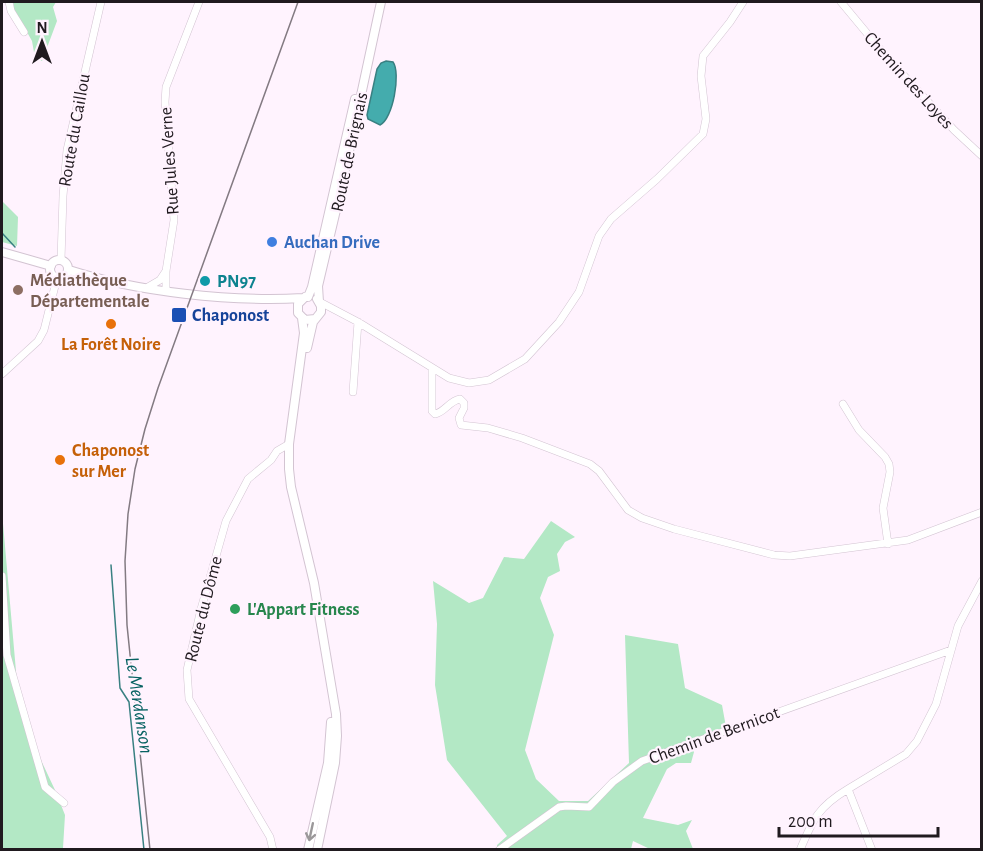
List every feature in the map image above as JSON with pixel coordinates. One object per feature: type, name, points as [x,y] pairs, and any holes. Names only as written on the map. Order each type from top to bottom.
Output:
[{"type":"main road","name":"Route de Brignais","points":[[305,297],[312,286],[375,2]]},
{"type":"main road","name":"Route de Brignais","points":[[319,302],[318,286],[381,2]]},
{"type":"main road","points":[[2,252],[51,266]]},
{"type":"main road","points":[[61,260],[67,264],[69,270],[65,276],[57,278],[50,272],[55,261],[61,260]]},
{"type":"main road","points":[[69,270],[124,284],[217,296],[314,298],[319,302],[321,309],[299,376]]},
{"type":"main road","points":[[124,284],[132,288],[182,298],[217,296]]},
{"type":"main road","points":[[305,297],[298,304],[304,333],[289,444],[291,487],[314,583],[336,714],[335,763],[317,849]]},
{"type":"main road","points":[[283,299],[308,320],[317,317]]},
{"type":"main road","points":[[308,849],[328,763],[332,691]]},
{"type":"street","points":[[9,2],[11,11],[24,32]]},
{"type":"street","name":"Route du Caillou","points":[[61,260],[64,180],[69,139],[101,2]]},
{"type":"street","name":"Rue Jules Verne","points":[[166,290],[166,271],[174,220],[165,102],[166,87],[199,2]]},
{"type":"street","points":[[319,302],[358,322],[448,378],[469,383],[489,380],[525,359],[552,330],[579,292],[599,236],[611,219],[664,172],[702,134],[706,119],[701,76],[702,61],[706,50],[730,22],[743,2]]},
{"type":"street","name":"Chemin des Loyes","points":[[841,2],[900,71],[981,156]]},
{"type":"street","points":[[148,287],[160,280],[166,271]]},
{"type":"street","points":[[2,374],[38,341],[44,330],[57,278]]},
{"type":"street","points":[[317,317],[336,311]]},
{"type":"street","points":[[353,392],[358,322]]},
{"type":"street","points":[[432,369],[432,411],[435,414],[439,414],[453,400],[460,399],[464,403],[459,417],[461,424],[488,428],[522,438],[590,465],[599,471],[628,510],[642,518],[674,529],[774,555],[790,556],[888,544],[928,534],[981,512]]},
{"type":"street","points":[[843,404],[859,430],[889,464],[890,472],[883,508],[888,544]]},
{"type":"street","name":"Route du Dôme","points":[[273,849],[270,837],[189,699],[187,670],[201,609],[226,521],[248,479],[271,460],[277,451],[289,444]]},
{"type":"street","points":[[271,460],[278,456],[289,459]]},
{"type":"street","points":[[2,576],[7,655],[45,787],[64,803]]},
{"type":"street","points":[[800,849],[814,818],[829,800],[906,754],[917,741],[936,704],[958,626],[981,581]]},
{"type":"street","name":"Chemin de Bernicot","points":[[499,849],[559,807],[589,807],[613,782],[642,761],[951,650]]},
{"type":"street","points":[[848,789],[872,849]]},
{"type":"green space","points":[[13,2],[56,2],[53,7],[57,21],[42,61],[35,58],[32,41],[14,9]]},
{"type":"green space","points":[[2,201],[18,217],[17,246],[2,242]]},
{"type":"green space","points":[[2,512],[18,694],[24,724],[65,815],[63,848],[83,849],[2,849]]},
{"type":"green space","points":[[551,521],[575,537],[565,542],[557,554],[560,571],[548,577],[540,598],[554,635],[525,750],[536,779],[559,801],[588,801],[629,763],[625,635],[678,644],[685,688],[722,705],[726,727],[691,741],[694,752],[691,763],[676,763],[667,769],[643,818],[678,825],[692,820],[686,831],[693,849],[650,849],[633,841],[631,849],[497,849],[497,845],[507,836],[447,760],[435,685],[437,624],[433,581],[469,603],[483,598],[504,557],[524,559]]},
{"type":"water","points":[[393,62],[396,85],[389,114],[380,125],[368,119],[367,115],[377,69],[381,63]]},
{"type":"waterway","points":[[2,233],[15,247]]},
{"type":"waterway","name":"Le Merdanson","points":[[111,565],[120,688],[129,702],[144,850]]},
{"type":"railway","points":[[150,850],[127,625],[125,561],[128,514],[135,469],[158,388],[298,2]]},
{"type":"place","name":"Auchan Drive","points":[[272,242]]},
{"type":"place","name":"PN97","points":[[205,281]]},
{"type":"place","name":"Médiathèque Départementale","points":[[18,290]]},
{"type":"place","name":"Chaponost","points":[[179,315]]},
{"type":"place","name":"La Forêt Noire","points":[[111,324]]},
{"type":"place","name":"Chaponost sur Mer","points":[[60,460]]},
{"type":"place","name":"L'Appart Fitness","points":[[235,609]]}]
